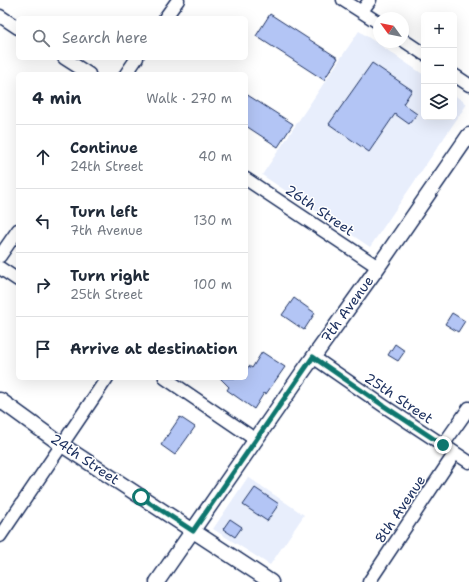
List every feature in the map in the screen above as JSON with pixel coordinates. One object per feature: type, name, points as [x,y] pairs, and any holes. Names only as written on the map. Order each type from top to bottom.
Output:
[{"type":"street","points":[[166,16],[178,0]]},
{"type":"street","points":[[344,0],[373,19]]},
{"type":"street","points":[[362,11],[370,0]]},
{"type":"street","points":[[0,16],[16,27]]},
{"type":"street","points":[[409,44],[421,52]]},
{"type":"street","points":[[67,60],[86,72]]},
{"type":"street","points":[[127,72],[136,60]]},
{"type":"street","points":[[457,77],[469,85]]},
{"type":"street","name":"7th Avenue","points":[[157,582],[469,135]]},
{"type":"street","name":"26th Street","points":[[248,180],[378,267]]},
{"type":"street","points":[[0,256],[16,233]]},
{"type":"street","points":[[0,268],[16,279]]},
{"type":"street","name":"25th Street","points":[[313,357],[469,462]]},
{"type":"street","points":[[0,536],[106,380]]},
{"type":"street","points":[[168,380],[256,440]]},
{"type":"street","name":"24th Street","points":[[0,400],[62,445],[271,582]]},
{"type":"street","points":[[443,445],[469,408]]},
{"type":"street","name":"8th Avenue","points":[[369,582],[455,453]]},
{"type":"shaded area","points":[[359,31],[373,40],[373,48],[384,48],[421,73],[421,120],[456,120],[370,247],[262,175]]},
{"type":"shaded area","points":[[457,97],[467,104],[457,119]]},
{"type":"shaded area","points":[[248,477],[304,515],[270,565],[213,529]]},
{"type":"building","points":[[270,14],[338,58],[324,80],[256,36]]},
{"type":"building","points":[[372,63],[412,90],[403,104],[417,114],[409,124],[395,114],[369,152],[329,124]]},
{"type":"building","points":[[248,95],[293,124],[278,147],[248,127]]},
{"type":"building","points":[[294,298],[315,313],[304,330],[282,315]]},
{"type":"building","points":[[452,313],[465,321],[458,332],[445,324]]},
{"type":"building","points":[[395,344],[405,351],[398,361],[388,355]]},
{"type":"building","points":[[262,352],[285,367],[266,394],[264,393],[254,409],[227,390],[229,387],[222,380],[248,380],[248,367],[249,366],[252,368]]},
{"type":"building","points":[[180,417],[195,427],[175,455],[161,445]]},
{"type":"building","points":[[255,488],[279,504],[267,521],[243,505]]},
{"type":"building","points":[[230,519],[242,527],[235,537],[223,529]]},
{"type":"route","points":[[141,497],[193,531],[313,357],[443,445]]}]
